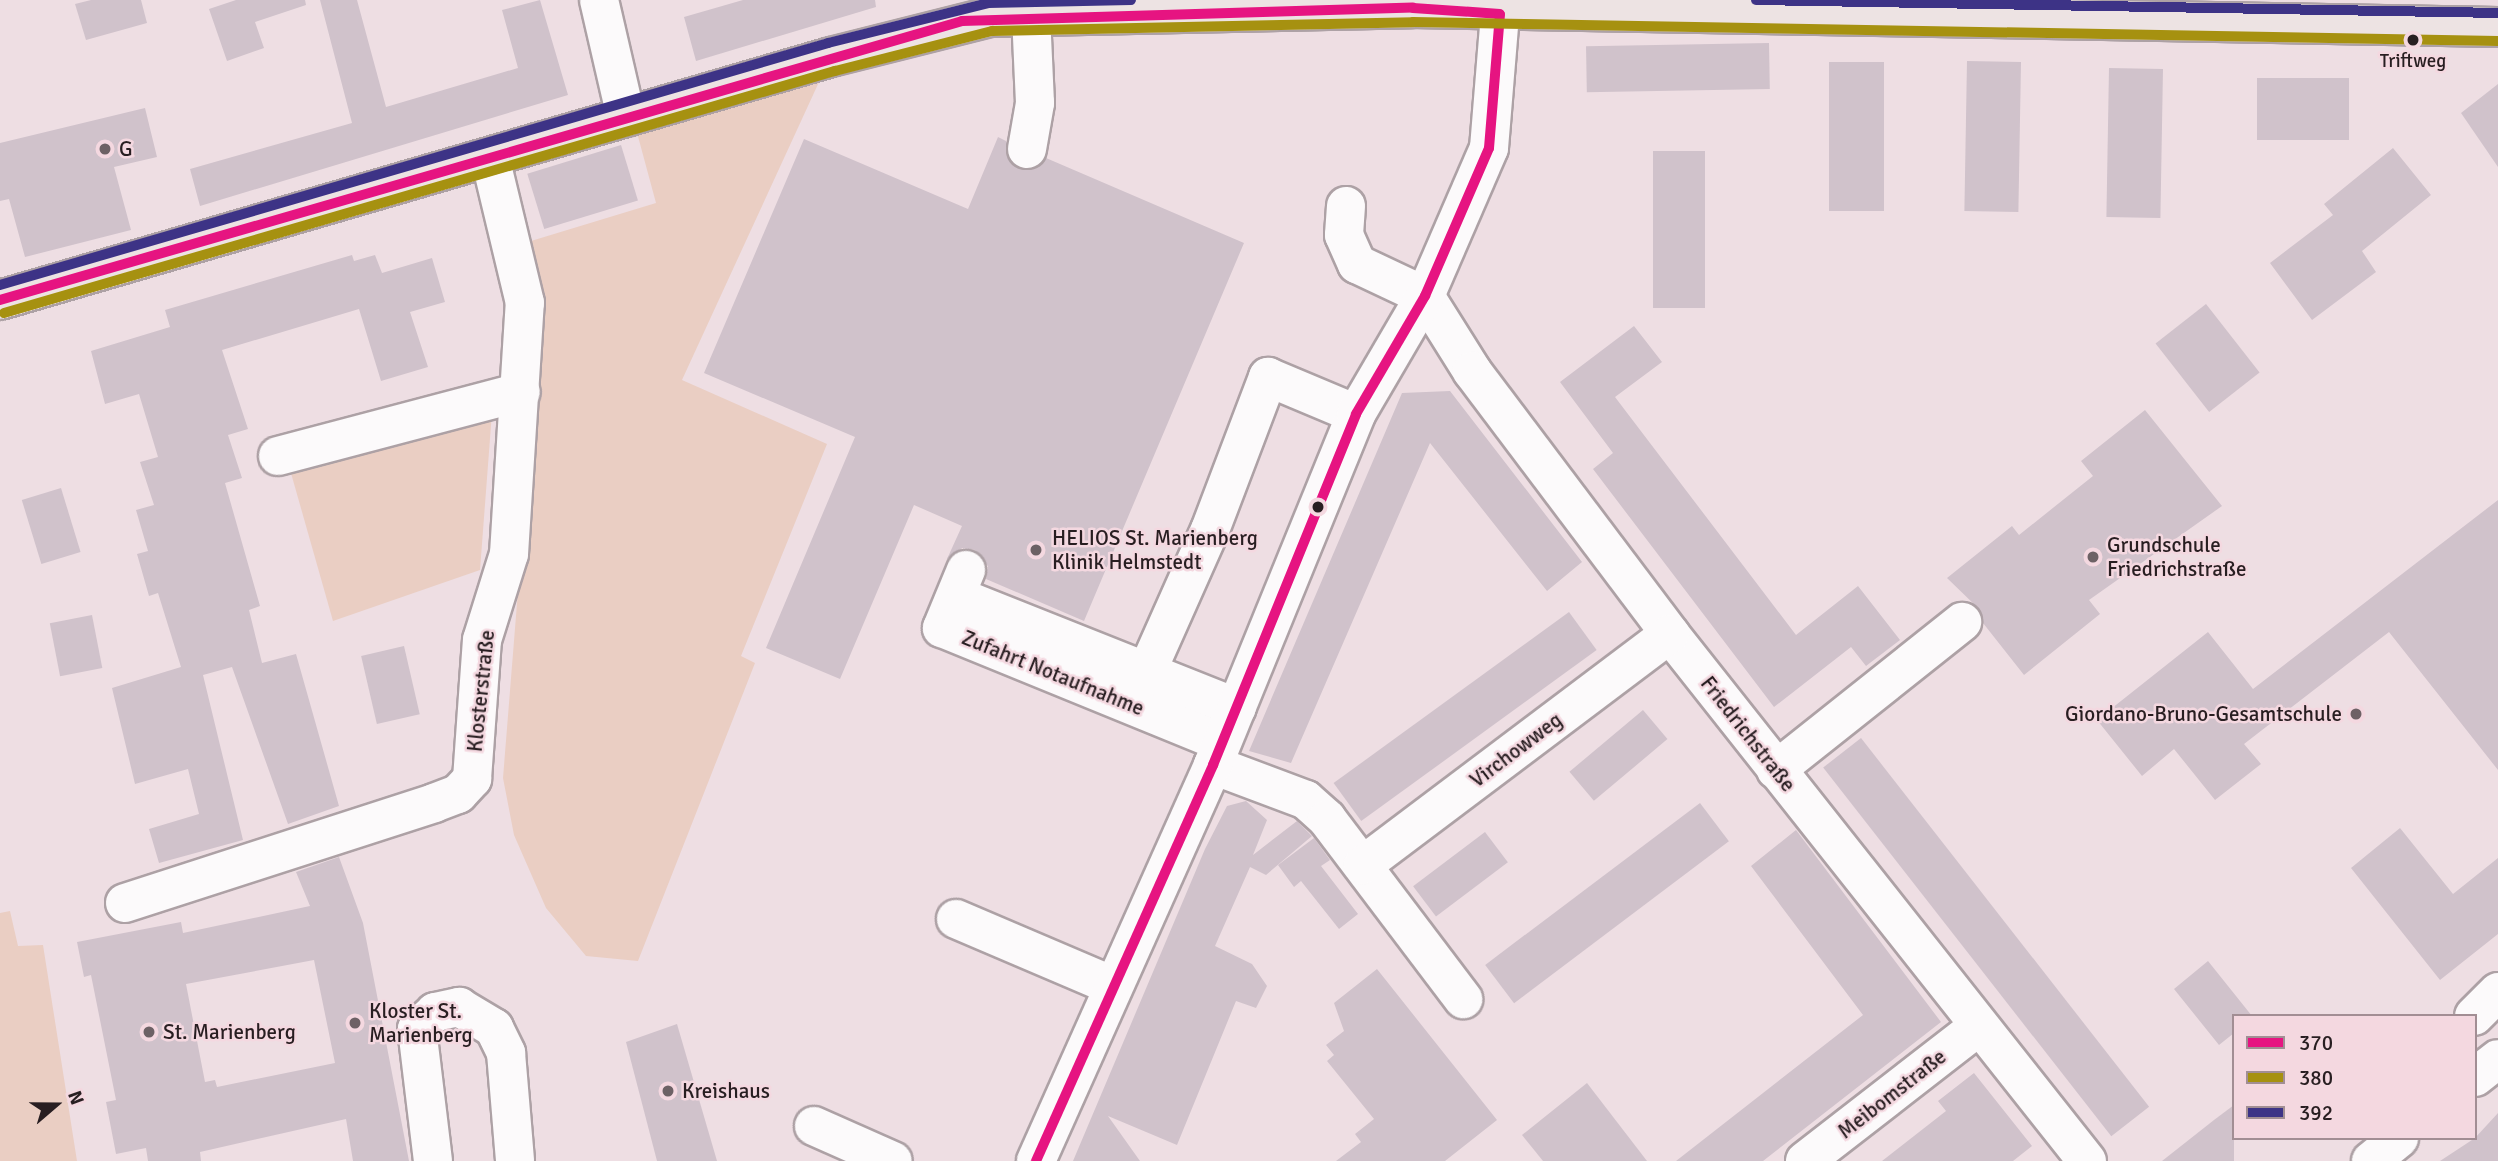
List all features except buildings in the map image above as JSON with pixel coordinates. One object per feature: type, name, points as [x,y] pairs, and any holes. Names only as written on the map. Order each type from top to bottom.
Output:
[{"type":"main road","points":[[0,300],[626,117],[987,8],[1031,15],[1413,8],[1500,13],[1802,8],[2290,12],[2498,27]]},
{"type":"street","points":[[599,0],[626,117]]},
{"type":"street","points":[[1036,1161],[1237,708],[1356,414],[1425,296],[1489,148],[1500,13]]},
{"type":"street","points":[[1027,149],[1035,103],[1031,15]]},
{"type":"street","name":"Klosterstraße","points":[[125,903],[434,803],[458,794],[472,779],[482,640],[509,554],[525,303],[490,157]]},
{"type":"street","points":[[1346,206],[1343,235],[1357,264],[1425,296]]},
{"type":"street","name":"Friedrichstraße","points":[[1425,296],[1472,371],[1670,634],[1978,1027],[2087,1161]]},
{"type":"street","points":[[1237,708],[1148,669],[1210,530],[1268,377],[1356,414]]},
{"type":"street","points":[[278,456],[521,392]]},
{"type":"street","name":"Zufahrt Notaufnahme","points":[[1148,669],[969,586],[942,628],[1217,754]]},
{"type":"street","points":[[1776,770],[1962,622]]},
{"type":"street","name":"Virchowweg","points":[[1363,865],[1670,634]]},
{"type":"street","points":[[1217,754],[1306,800],[1363,865],[1463,999]]},
{"type":"street","points":[[956,919],[1113,986]]},
{"type":"street","points":[[2476,1014],[2498,992]]},
{"type":"street","points":[[433,1161],[417,1029],[435,1012],[458,1007],[494,1028],[506,1053],[515,1161]]},
{"type":"street","name":"Meibomstraße","points":[[1805,1161],[1978,1027]]},
{"type":"street","points":[[814,1126],[893,1161]]},
{"type":"street","points":[[2371,1161],[2397,1140]]},
{"type":"shaded area","points":[[819,82],[682,380],[827,444],[741,656],[755,663],[638,961],[586,956],[546,908],[514,835],[503,778],[541,304],[531,241],[656,203],[636,129]]},
{"type":"shaded area","points":[[494,386],[480,570],[333,621],[285,452]]},
{"type":"shaded area","points":[[10,911],[18,946],[43,945],[77,1161],[0,1161],[0,913]]},
{"type":"transit line","name":"392","points":[[0,285],[828,43],[988,3],[1131,0]]},
{"type":"transit line","name":"392","points":[[1756,0],[2498,13]]},
{"type":"transit line","name":"370","points":[[0,300],[962,21],[1413,8],[1500,14]]},
{"type":"transit line","name":"370","points":[[1036,1161],[1213,765],[1356,414],[1425,296],[1489,148],[1500,14]]},
{"type":"transit line","name":"380","points":[[4,313],[835,71],[992,31],[1413,22],[2498,41]]},
{"type":"place","name":"Triftweg","points":[[2413,40]]},
{"type":"place","name":"G","points":[[105,149]]},
{"type":"place","name":"HELIOS St. Marienberg Klinik Helmstedt","points":[[1036,550]]},
{"type":"place","name":"Grundschule Friedrichstraße","points":[[2093,557]]},
{"type":"place","name":"Giordano-Bruno-Gesamtschule","points":[[2356,714]]},
{"type":"place","name":"Kloster St. Marienberg","points":[[355,1023]]},
{"type":"place","name":"St. Marienberg","points":[[149,1032]]},
{"type":"place","name":"Kreishaus","points":[[668,1091]]}]
